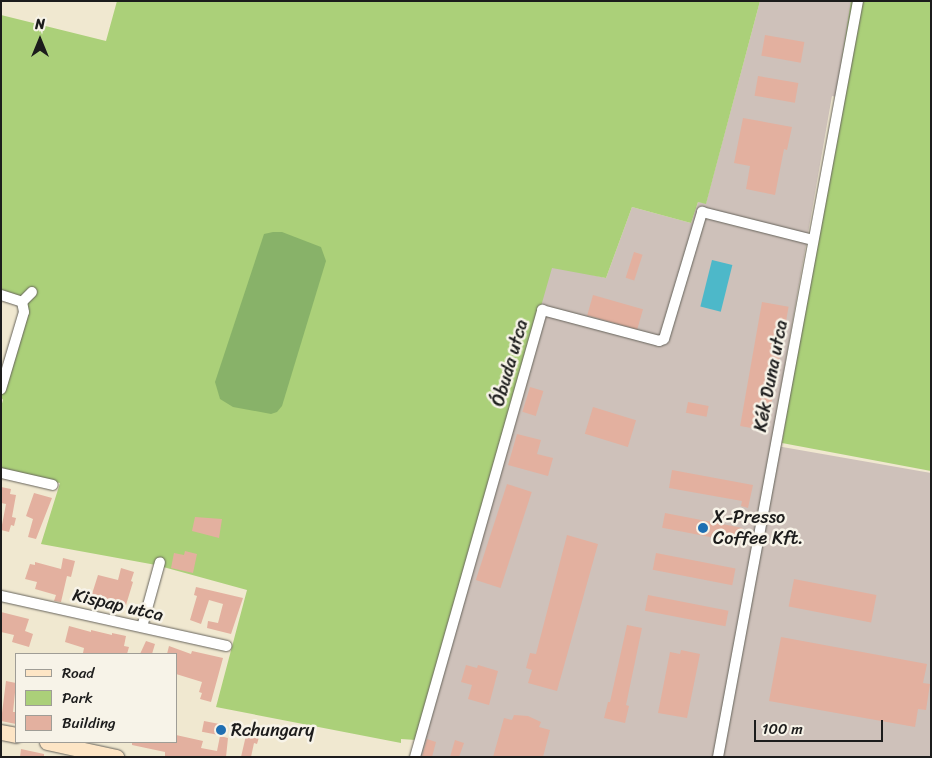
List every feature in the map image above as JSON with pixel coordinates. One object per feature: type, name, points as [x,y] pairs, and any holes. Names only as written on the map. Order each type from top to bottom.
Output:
[{"type":"main road","points":[[1,732],[15,735]]},
{"type":"main road","points":[[52,743],[116,757]]},
{"type":"street","name":"Kék Duna utca","points":[[718,757],[858,1]]},
{"type":"street","name":"Óbuda utca","points":[[415,757],[542,310],[659,341],[664,339],[702,212],[813,240]]},
{"type":"street","points":[[22,302],[32,292]]},
{"type":"street","points":[[1,295],[22,302]]},
{"type":"street","points":[[1,389],[24,312],[22,302]]},
{"type":"street","points":[[1,474],[53,485]]},
{"type":"street","points":[[142,627],[160,562]]},
{"type":"street","name":"Kispap utca","points":[[1,596],[227,646]]},
{"type":"shaded area","points":[[760,1],[931,1],[931,115],[832,96],[771,445],[931,473],[931,757],[420,757],[549,265],[606,278],[632,207],[691,223],[698,202],[706,203]]},
{"type":"green space","points":[[117,1],[760,1],[706,204],[698,202],[691,223],[632,207],[606,278],[552,268],[453,613],[447,626],[416,740],[401,739],[401,743],[216,707],[247,590],[156,565],[41,544],[60,483],[1,470],[1,407],[3,400],[1,397],[28,308],[1,292],[1,15],[106,41]]},
{"type":"green space","points":[[851,1],[931,1],[931,471],[782,443]]},
{"type":"green space","points":[[282,232],[321,247],[326,261],[282,406],[277,412],[271,414],[233,407],[220,399],[215,382],[264,234]]},
{"type":"water","points":[[712,260],[732,265],[721,312],[700,307]]},
{"type":"building","points":[[765,35],[804,42],[801,63],[761,56]]},
{"type":"building","points":[[758,76],[798,83],[795,103],[755,96]]},
{"type":"building","points":[[743,118],[792,127],[787,150],[784,149],[775,195],[746,189],[750,166],[734,163]]},
{"type":"building","points":[[634,252],[643,255],[634,280],[626,278]]},
{"type":"building","points":[[593,295],[643,309],[637,330],[587,315]]},
{"type":"building","points":[[762,302],[789,307],[767,431],[740,426]]},
{"type":"building","points":[[530,387],[543,391],[536,416],[522,412]]},
{"type":"building","points":[[688,402],[709,406],[707,417],[686,413]]},
{"type":"building","points":[[593,407],[636,420],[628,447],[585,434]]},
{"type":"building","points":[[517,434],[541,440],[537,454],[553,458],[548,476],[508,465]]},
{"type":"building","points":[[672,470],[753,485],[748,508],[741,506],[742,501],[669,488]]},
{"type":"building","points":[[507,484],[532,492],[501,588],[476,580]]},
{"type":"building","points":[[1,487],[11,489],[10,494],[16,495],[12,517],[16,518],[14,526],[11,525],[9,532],[1,530],[6,504],[1,503]]},
{"type":"building","points":[[34,493],[52,498],[36,539],[28,537],[33,519],[26,516]]},
{"type":"building","name":"X-Presso Coffee Kft.","points":[[665,513],[743,528],[740,543],[662,528]]},
{"type":"building","points":[[195,517],[222,519],[219,538],[192,531]]},
{"type":"building","points":[[567,535],[598,544],[557,691],[528,683],[532,670],[526,668],[530,653],[536,654]]},
{"type":"building","points":[[185,551],[197,554],[193,573],[171,568],[174,553],[184,555]]},
{"type":"building","points":[[656,553],[736,568],[732,585],[653,570]]},
{"type":"building","points":[[63,558],[75,561],[71,577],[67,576],[61,602],[54,601],[56,595],[35,589],[37,582],[25,579],[30,564],[35,565],[35,562],[61,569]]},
{"type":"building","points":[[121,568],[134,572],[126,605],[124,604],[122,611],[97,604],[99,596],[92,594],[98,575],[118,580]]},
{"type":"building","points":[[794,579],[876,595],[871,623],[789,606]]},
{"type":"building","points":[[196,587],[243,598],[231,634],[207,628],[208,621],[218,623],[223,604],[209,600],[201,624],[190,620],[197,596],[194,595]]},
{"type":"building","points":[[648,595],[728,611],[725,626],[645,611]]},
{"type":"building","points":[[1,612],[29,619],[25,631],[33,634],[29,647],[12,642],[14,635],[1,632]]},
{"type":"building","points":[[627,625],[642,628],[626,705],[629,706],[625,723],[604,718],[608,702],[610,702]]},
{"type":"building","points":[[69,626],[91,632],[91,630],[126,636],[124,646],[129,647],[127,653],[83,653],[84,648],[65,642]]},
{"type":"building","points":[[781,637],[927,664],[923,683],[930,684],[926,710],[918,709],[915,727],[769,701]]},
{"type":"building","points":[[146,641],[155,644],[152,653],[140,653]]},
{"type":"building","points":[[169,646],[191,654],[192,651],[223,658],[211,702],[200,699],[202,693],[199,692],[202,682],[178,675],[178,653],[167,653]]},
{"type":"building","points":[[681,650],[700,654],[687,718],[658,713],[670,652],[680,654]]},
{"type":"building","points":[[466,665],[477,668],[478,665],[498,671],[489,705],[468,699],[472,685],[461,682]]},
{"type":"building","points":[[6,681],[15,683],[13,712],[15,712],[15,724],[1,721]]},
{"type":"building","points":[[514,715],[528,716],[541,722],[539,727],[550,730],[543,757],[493,757],[504,718],[512,720]]},
{"type":"building","points":[[204,721],[225,725],[223,736],[202,732]]},
{"type":"building","points":[[247,731],[260,734],[257,744],[254,743],[251,757],[241,757]]},
{"type":"building","points":[[178,735],[203,741],[201,748],[217,751],[220,736],[228,738],[226,757],[169,757],[165,756],[165,752],[132,745],[132,743],[178,743]]},
{"type":"building","points":[[427,739],[436,742],[432,757],[422,757]]},
{"type":"building","points":[[455,740],[464,743],[459,757],[450,757]]},
{"type":"building","points":[[21,749],[44,754],[44,757],[20,757]]},
{"type":"place","name":"X-Presso Coffee Kft.","points":[[703,528]]},
{"type":"place","name":"Rchungary","points":[[221,730]]}]
